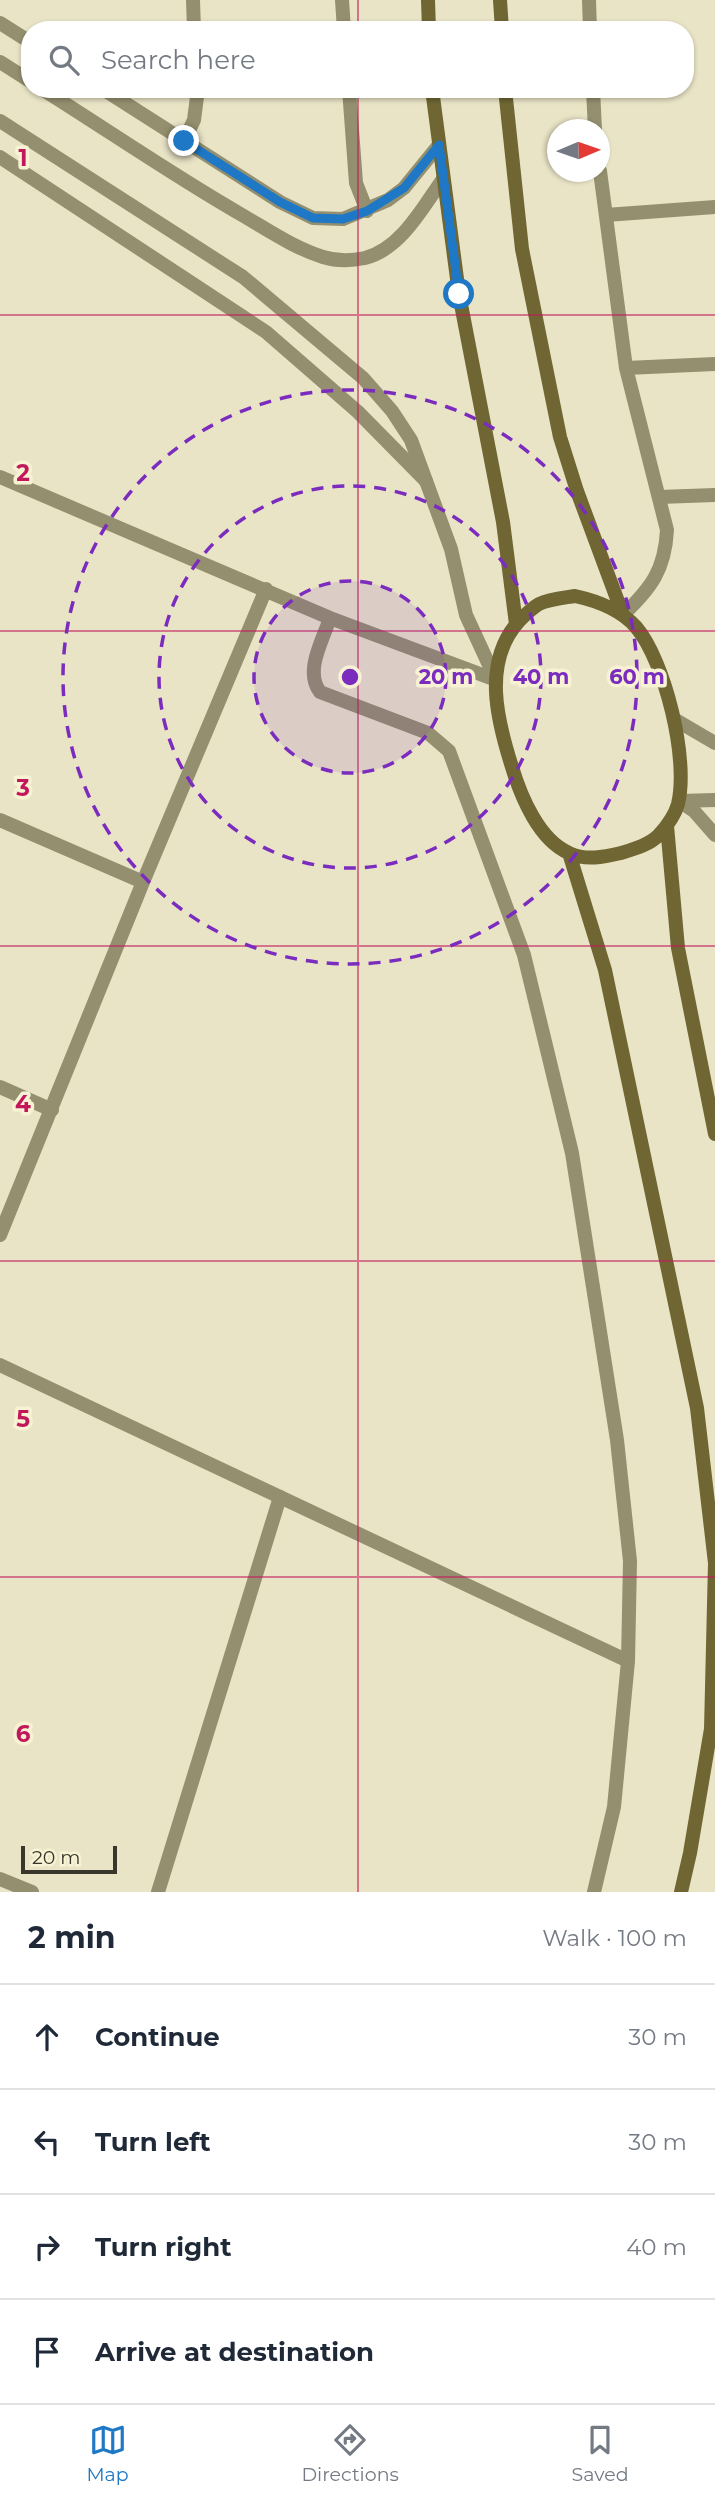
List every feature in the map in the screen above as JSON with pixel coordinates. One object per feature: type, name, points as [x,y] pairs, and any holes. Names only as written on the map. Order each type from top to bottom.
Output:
[{"type":"main road","points":[[428,0],[429,21]]},
{"type":"main road","points":[[500,0],[501,21]]},
{"type":"main road","points":[[433,98],[459,294],[503,522],[516,624]]},
{"type":"main road","points":[[506,98],[522,249],[560,437],[576,491],[623,615]]},
{"type":"main road","points":[[575,596],[608,606],[623,615],[647,643],[660,669],[674,719],[679,801],[667,826],[645,845],[601,858],[584,858],[556,846],[539,826],[518,786],[498,718],[498,660],[516,624],[538,605],[575,596]]},
{"type":"main road","points":[[667,826],[678,948],[715,1134]]},
{"type":"main road","points":[[569,853],[606,970],[697,1408],[715,1563],[711,1729],[681,1892]]},
{"type":"street","points":[[193,0],[194,21]]},
{"type":"street","points":[[342,0],[343,21]]},
{"type":"street","points":[[589,0],[590,21]]},
{"type":"street","points":[[0,23],[21,36]]},
{"type":"street","points":[[0,62],[21,75]]},
{"type":"street","points":[[56,98],[223,204],[296,246],[324,258],[344,261],[366,258],[379,252],[411,225],[443,179]]},
{"type":"street","points":[[117,98],[280,202],[313,218],[343,219],[367,211],[404,188],[439,145]]},
{"type":"street","points":[[184,141],[194,120],[198,98]]},
{"type":"street","points":[[350,98],[356,183],[367,211]]},
{"type":"street","points":[[593,98],[594,119]]},
{"type":"street","points":[[0,121],[243,277],[363,378],[393,411],[411,440],[451,549],[466,615],[496,680]]},
{"type":"street","points":[[1,159],[266,332],[358,412],[426,481]]},
{"type":"street","points":[[602,182],[626,368],[667,530],[666,551],[658,573],[644,595],[623,615]]},
{"type":"street","points":[[606,215],[715,207]]},
{"type":"street","points":[[626,368],[715,364]]},
{"type":"street","points":[[0,477],[330,618],[496,680]]},
{"type":"street","points":[[659,497],[715,495]]},
{"type":"street","points":[[0,1235],[143,882],[266,589]]},
{"type":"street","points":[[330,618],[312,673],[313,684],[320,692],[428,733],[449,751],[524,955],[572,1153],[617,1440],[630,1561],[628,1661],[614,1807],[594,1892]]},
{"type":"street","points":[[674,719],[715,743]]},
{"type":"street","points":[[679,801],[715,800]]},
{"type":"street","points":[[679,801],[694,811],[715,835]]},
{"type":"street","points":[[0,820],[143,882]]},
{"type":"street","points":[[0,1087],[52,1110]]},
{"type":"street","points":[[0,1365],[628,1661]]},
{"type":"street","points":[[158,1892],[280,1497]]},
{"type":"street","points":[[0,1879],[32,1892]]},
{"type":"route","points":[[184,141],[280,202],[313,218],[343,219],[367,211],[404,188],[439,145],[459,294]]}]
